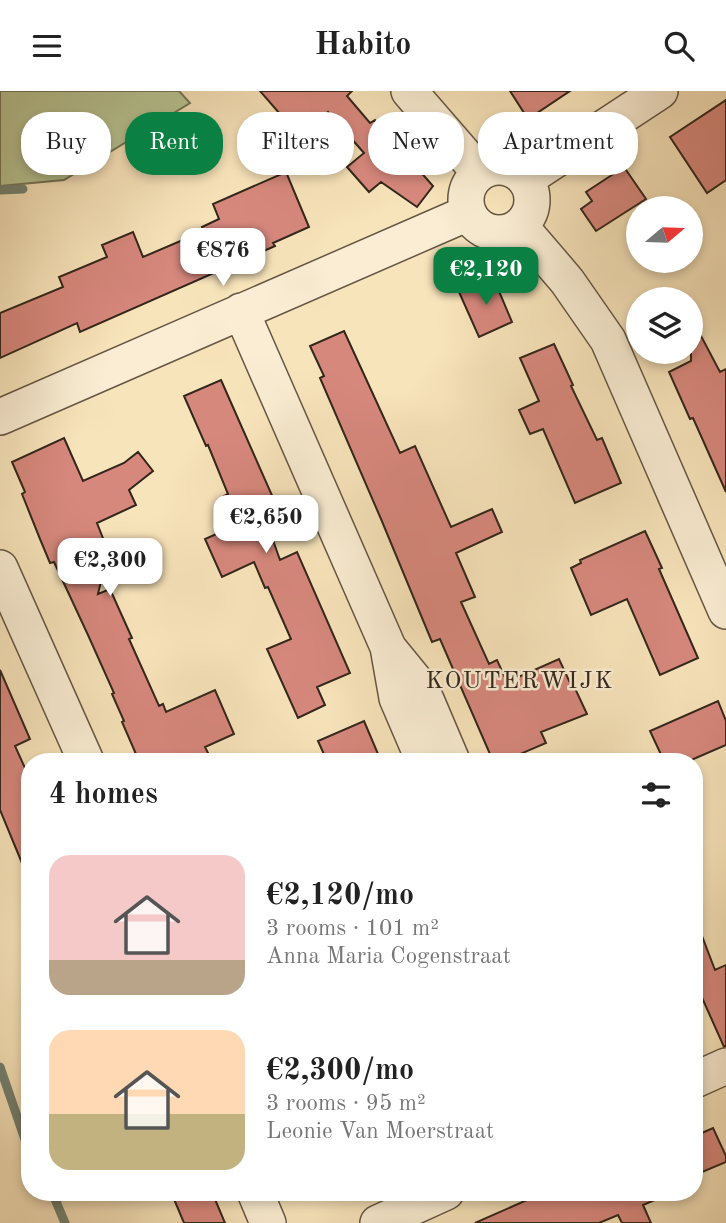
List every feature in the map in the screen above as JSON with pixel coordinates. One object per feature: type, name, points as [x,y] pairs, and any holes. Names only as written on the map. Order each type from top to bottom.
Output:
[{"type":"street","points":[[409,91],[478,171]]},
{"type":"street","points":[[526,179],[660,91]]},
{"type":"street","points":[[478,175],[469,184],[466,193],[465,205],[468,213],[474,223],[492,233],[508,233],[527,219],[531,209],[532,194],[526,179],[521,175]]},
{"type":"street","points":[[0,417],[468,213]]},
{"type":"street","points":[[520,226],[567,281],[608,340],[726,611]]},
{"type":"street","points":[[241,311],[388,647],[397,698],[421,753]]},
{"type":"street","points":[[0,568],[82,753]]},
{"type":"street","points":[[388,647],[421,688],[449,753]]},
{"type":"street","points":[[703,1076],[726,1066]]},
{"type":"street","points":[[259,1201],[268,1223]]},
{"type":"street","points":[[378,1223],[426,1201]]},
{"type":"green space","points":[[0,91],[179,91],[190,103],[175,112],[125,112],[125,143],[111,151],[111,112],[21,112],[21,175],[72,175],[64,180],[0,186]]},
{"type":"building","points":[[260,91],[352,91],[347,96],[368,121],[368,175],[423,175],[433,186],[417,207],[381,182],[369,192],[354,175],[354,161],[364,153],[354,142],[354,112],[278,112]]},
{"type":"building","points":[[510,91],[570,91],[538,112],[524,112]]},
{"type":"building","points":[[726,100],[726,180],[707,193],[670,137]]},
{"type":"building","points":[[279,175],[287,175],[309,227],[273,243],[275,246],[80,332],[77,323],[0,358],[0,313],[63,287],[59,277],[107,257],[102,245],[133,232],[143,257],[204,231],[202,227],[219,219],[213,204]]},
{"type":"building","points":[[612,175],[630,175],[644,196],[626,196],[626,212],[596,231],[581,209],[592,201],[586,192]]},
{"type":"building","points":[[493,277],[512,322],[479,337],[459,292]]},
{"type":"building","points":[[344,331],[400,453],[415,446],[451,527],[492,509],[502,532],[456,553],[475,597],[461,602],[489,664],[497,660],[507,682],[559,659],[587,714],[541,732],[546,743],[523,753],[490,753],[440,639],[432,642],[320,378],[324,376],[310,346]]},
{"type":"building","points":[[703,340],[720,372],[726,369],[726,492],[693,418],[690,419],[669,372],[685,364],[703,364]]},
{"type":"building","points":[[554,344],[597,440],[602,438],[621,483],[575,503],[543,429],[530,434],[519,410],[539,401],[520,358]]},
{"type":"building","points":[[221,380],[278,509],[264,515],[280,560],[297,552],[350,673],[317,687],[325,705],[298,718],[267,649],[291,639],[268,587],[265,588],[254,562],[222,577],[205,539],[237,525],[224,496],[228,494],[208,445],[206,446],[184,396]]},
{"type":"building","points":[[64,438],[83,481],[124,463],[138,452],[153,471],[129,490],[136,505],[97,523],[108,551],[98,594],[110,589],[159,706],[163,704],[166,712],[215,690],[234,734],[205,747],[208,753],[136,753],[122,722],[124,721],[112,694],[114,693],[88,635],[54,562],[50,563],[12,462]]},
{"type":"building","points":[[645,531],[698,658],[660,675],[627,599],[591,615],[571,568],[581,563],[580,560]]},
{"type":"building","points":[[0,670],[30,739],[15,746],[21,759],[21,861],[0,810]]},
{"type":"building","points":[[718,701],[726,721],[726,745],[703,755],[660,753],[650,731]]},
{"type":"building","points":[[364,721],[378,753],[323,753],[318,741]]},
{"type":"building","points":[[703,939],[715,970],[726,965],[724,1047],[703,1000]]},
{"type":"building","points":[[713,1128],[726,1156],[726,1162],[703,1172],[703,1132]]},
{"type":"building","points":[[175,1201],[216,1201],[225,1223],[184,1223]]},
{"type":"building","points":[[525,1201],[652,1201],[643,1205],[651,1223],[622,1223],[618,1215],[599,1223],[475,1223]]},
{"type":"waterway","points":[[0,190],[23,189]]},
{"type":"waterway","points":[[0,1067],[21,1128]]},
{"type":"waterway","points":[[56,1201],[65,1223]]},
{"type":"district","name":"KOUTERWIJK","points":[[520,682]]}]
